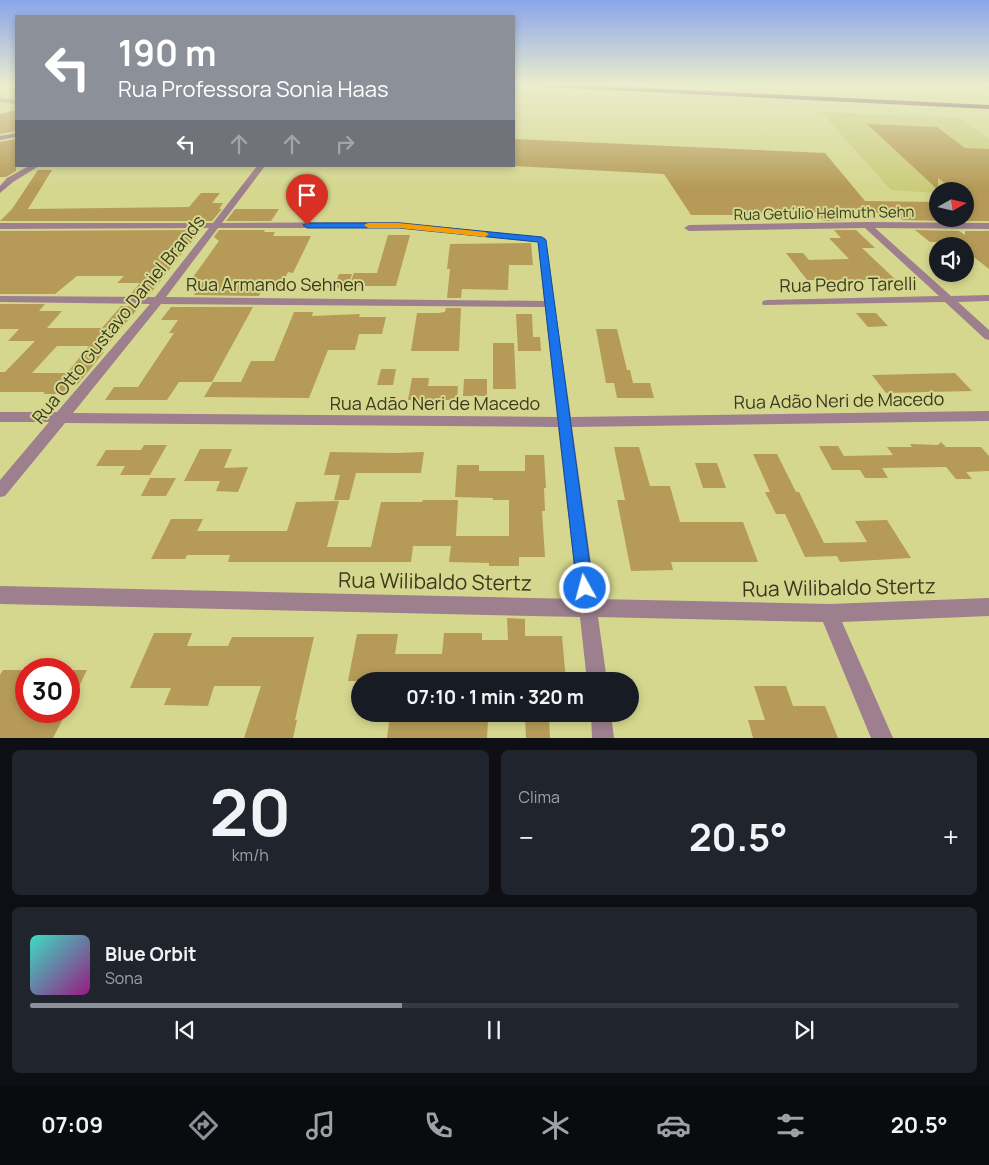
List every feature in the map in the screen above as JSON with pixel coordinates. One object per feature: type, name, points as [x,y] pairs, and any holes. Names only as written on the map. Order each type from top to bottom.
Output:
[{"type":"street","points":[[0,138],[15,135]]},
{"type":"street","points":[[0,191],[10,180],[32,167]]},
{"type":"street","name":"Rua Otto Gustavo Daniel Brands","points":[[0,491],[158,301],[260,167]]},
{"type":"street","points":[[0,182],[10,180]]},
{"type":"street","points":[[0,226],[399,225],[542,240],[595,672]]},
{"type":"street","points":[[867,225],[989,336]]},
{"type":"street","name":"Rua Getúlio Helmuth Sehn","points":[[689,228],[867,225],[989,226]]},
{"type":"street","name":"Rua Pedro Tarelli","points":[[767,303],[989,298]]},
{"type":"street","name":"Rua Armando Sehnen","points":[[0,299],[550,304]]},
{"type":"street","name":"Rua Adão Neri de Macedo","points":[[0,417],[565,422],[989,416]]},
{"type":"street","name":"Rua Wilibaldo Stertz","points":[[0,595],[829,613],[989,607]]},
{"type":"street","points":[[829,613],[882,738]]},
{"type":"street","points":[[601,722],[604,738]]},
{"type":"shaded area","points":[[828,119],[961,119],[989,139],[989,196],[974,193],[974,182],[929,182],[929,192],[891,190]]},
{"type":"building","points":[[0,119],[15,119],[15,131],[0,134]]},
{"type":"building","points":[[867,124],[937,127],[965,148],[989,149],[989,221],[974,221],[974,182],[944,182],[938,178],[938,182],[929,182]]},
{"type":"building","points":[[15,139],[16,171],[6,177],[0,177],[0,142]]},
{"type":"building","points":[[515,139],[825,153],[865,201],[929,202],[929,221],[903,220],[894,213],[878,214],[868,205],[871,209],[835,210],[846,220],[824,221],[815,212],[758,213],[760,215],[691,215],[664,174],[515,166]]},
{"type":"building","points":[[38,170],[52,170],[28,209],[189,207],[201,193],[220,193],[212,203],[223,203],[219,209],[222,209],[212,221],[0,221],[12,209]]},
{"type":"building","points":[[235,209],[279,209],[271,221],[226,221]]},
{"type":"building","points":[[201,230],[149,295],[130,295],[140,283],[117,283],[124,276],[77,276],[55,294],[0,294],[0,231]]},
{"type":"building","points":[[219,230],[265,230],[264,232],[275,232],[273,236],[311,236],[293,273],[288,272],[279,290],[265,283],[259,296],[194,295],[204,280],[191,280],[219,241],[214,237]]},
{"type":"building","points":[[834,230],[856,230],[875,248],[862,248],[896,280],[807,280],[786,253],[803,253],[809,260],[849,259],[829,238],[841,238]]},
{"type":"building","points":[[915,230],[959,231],[965,235],[965,231],[989,231],[989,269],[974,257],[974,237],[929,237],[929,241]]},
{"type":"building","points":[[388,235],[410,235],[396,286],[349,286],[354,273],[377,273]]},
{"type":"building","points":[[531,243],[533,265],[509,265],[508,290],[462,289],[461,298],[447,298],[450,269],[447,269],[450,244]]},
{"type":"building","points":[[339,274],[352,274],[348,287],[334,288]]},
{"type":"building","points":[[0,304],[45,304],[39,311],[62,311],[47,328],[102,328],[121,306],[140,306],[101,352],[104,352],[77,385],[69,385],[62,394],[0,392],[0,372],[5,372],[35,341],[8,341],[19,329],[0,329]],"holes":[[[57,346],[89,346],[67,373],[32,373]]]},
{"type":"building","points":[[171,307],[253,307],[212,382],[179,382],[167,400],[105,400],[114,387],[138,387],[174,333],[169,333],[178,320],[161,320]]},
{"type":"building","points":[[446,308],[461,308],[459,351],[411,351],[417,313],[445,312]]},
{"type":"building","points":[[294,312],[313,312],[312,316],[360,314],[359,317],[386,317],[382,334],[359,334],[355,350],[328,350],[309,398],[204,397],[213,382],[241,382],[251,361],[274,361]]},
{"type":"building","points":[[856,313],[876,313],[888,326],[868,327]]},
{"type":"building","points":[[516,314],[532,314],[533,337],[540,337],[541,351],[518,351]]},
{"type":"building","points":[[596,329],[617,329],[627,370],[630,370],[633,383],[650,383],[654,398],[617,398],[614,383],[606,383]]},
{"type":"building","points":[[493,343],[514,343],[516,389],[493,389]]},
{"type":"building","points":[[381,369],[396,369],[393,385],[377,385]]},
{"type":"building","points":[[955,373],[972,391],[886,393],[872,375]]},
{"type":"building","points":[[412,378],[429,378],[428,386],[458,386],[457,400],[408,400]]},
{"type":"building","points":[[464,379],[487,379],[487,396],[463,396]]},
{"type":"building","points":[[941,442],[946,447],[981,447],[989,456],[989,471],[966,472],[972,479],[956,479],[946,467],[882,468],[888,478],[865,478],[860,470],[832,470],[819,446],[838,446],[844,456],[893,455],[887,447],[912,447],[910,444],[938,445]]},
{"type":"building","points":[[144,445],[167,445],[150,475],[120,475],[125,466],[96,466],[106,450],[141,450]]},
{"type":"building","points":[[614,447],[639,447],[650,486],[670,486],[680,522],[743,522],[758,562],[671,562],[673,570],[631,571],[617,500],[625,500]]},
{"type":"building","points":[[200,449],[232,449],[224,468],[248,467],[238,492],[216,491],[220,481],[184,481]]},
{"type":"building","points":[[330,452],[424,452],[421,473],[356,473],[349,500],[334,500],[340,475],[324,475]]},
{"type":"building","points":[[753,454],[777,454],[796,492],[799,492],[824,543],[867,542],[855,521],[887,520],[911,558],[840,562],[837,556],[805,557],[785,514],[776,514],[765,492],[770,492]]},
{"type":"building","points":[[525,455],[544,455],[546,488],[544,488],[545,511],[542,511],[545,557],[519,557],[519,566],[489,566],[489,563],[449,562],[451,546],[413,546],[411,562],[228,562],[230,555],[187,555],[185,559],[151,559],[171,519],[203,519],[197,531],[287,531],[296,502],[339,501],[327,547],[371,547],[381,502],[458,500],[456,536],[509,536],[509,500],[455,497],[457,465],[479,465],[479,471],[525,471]]},
{"type":"building","points":[[695,463],[717,463],[726,488],[703,488]]},
{"type":"building","points":[[150,478],[176,478],[166,496],[141,496]]},
{"type":"building","points":[[507,618],[525,619],[525,636],[562,636],[565,672],[351,672],[351,681],[348,681],[357,634],[398,634],[395,654],[442,654],[444,633],[482,633],[482,640],[508,640]]},
{"type":"building","points":[[154,633],[192,633],[187,646],[228,646],[232,637],[314,637],[295,720],[297,720],[293,738],[244,738],[261,686],[214,686],[208,706],[164,705],[171,688],[130,688]]},
{"type":"building","points":[[3,670],[15,670],[15,723],[61,723],[53,738],[0,738],[0,675]]},
{"type":"building","points":[[80,670],[87,670],[80,684]]},
{"type":"building","points":[[754,686],[786,686],[793,706],[825,706],[838,738],[753,738],[748,720],[765,720]]},
{"type":"building","points":[[389,722],[488,722],[487,738],[387,738]]},
{"type":"building","points":[[525,722],[549,722],[550,738],[526,738]]},
{"type":"slow traffic","points":[[368,225],[399,225],[485,234]]},
{"type":"route","points":[[307,225],[399,225],[542,240],[585,588]]}]
